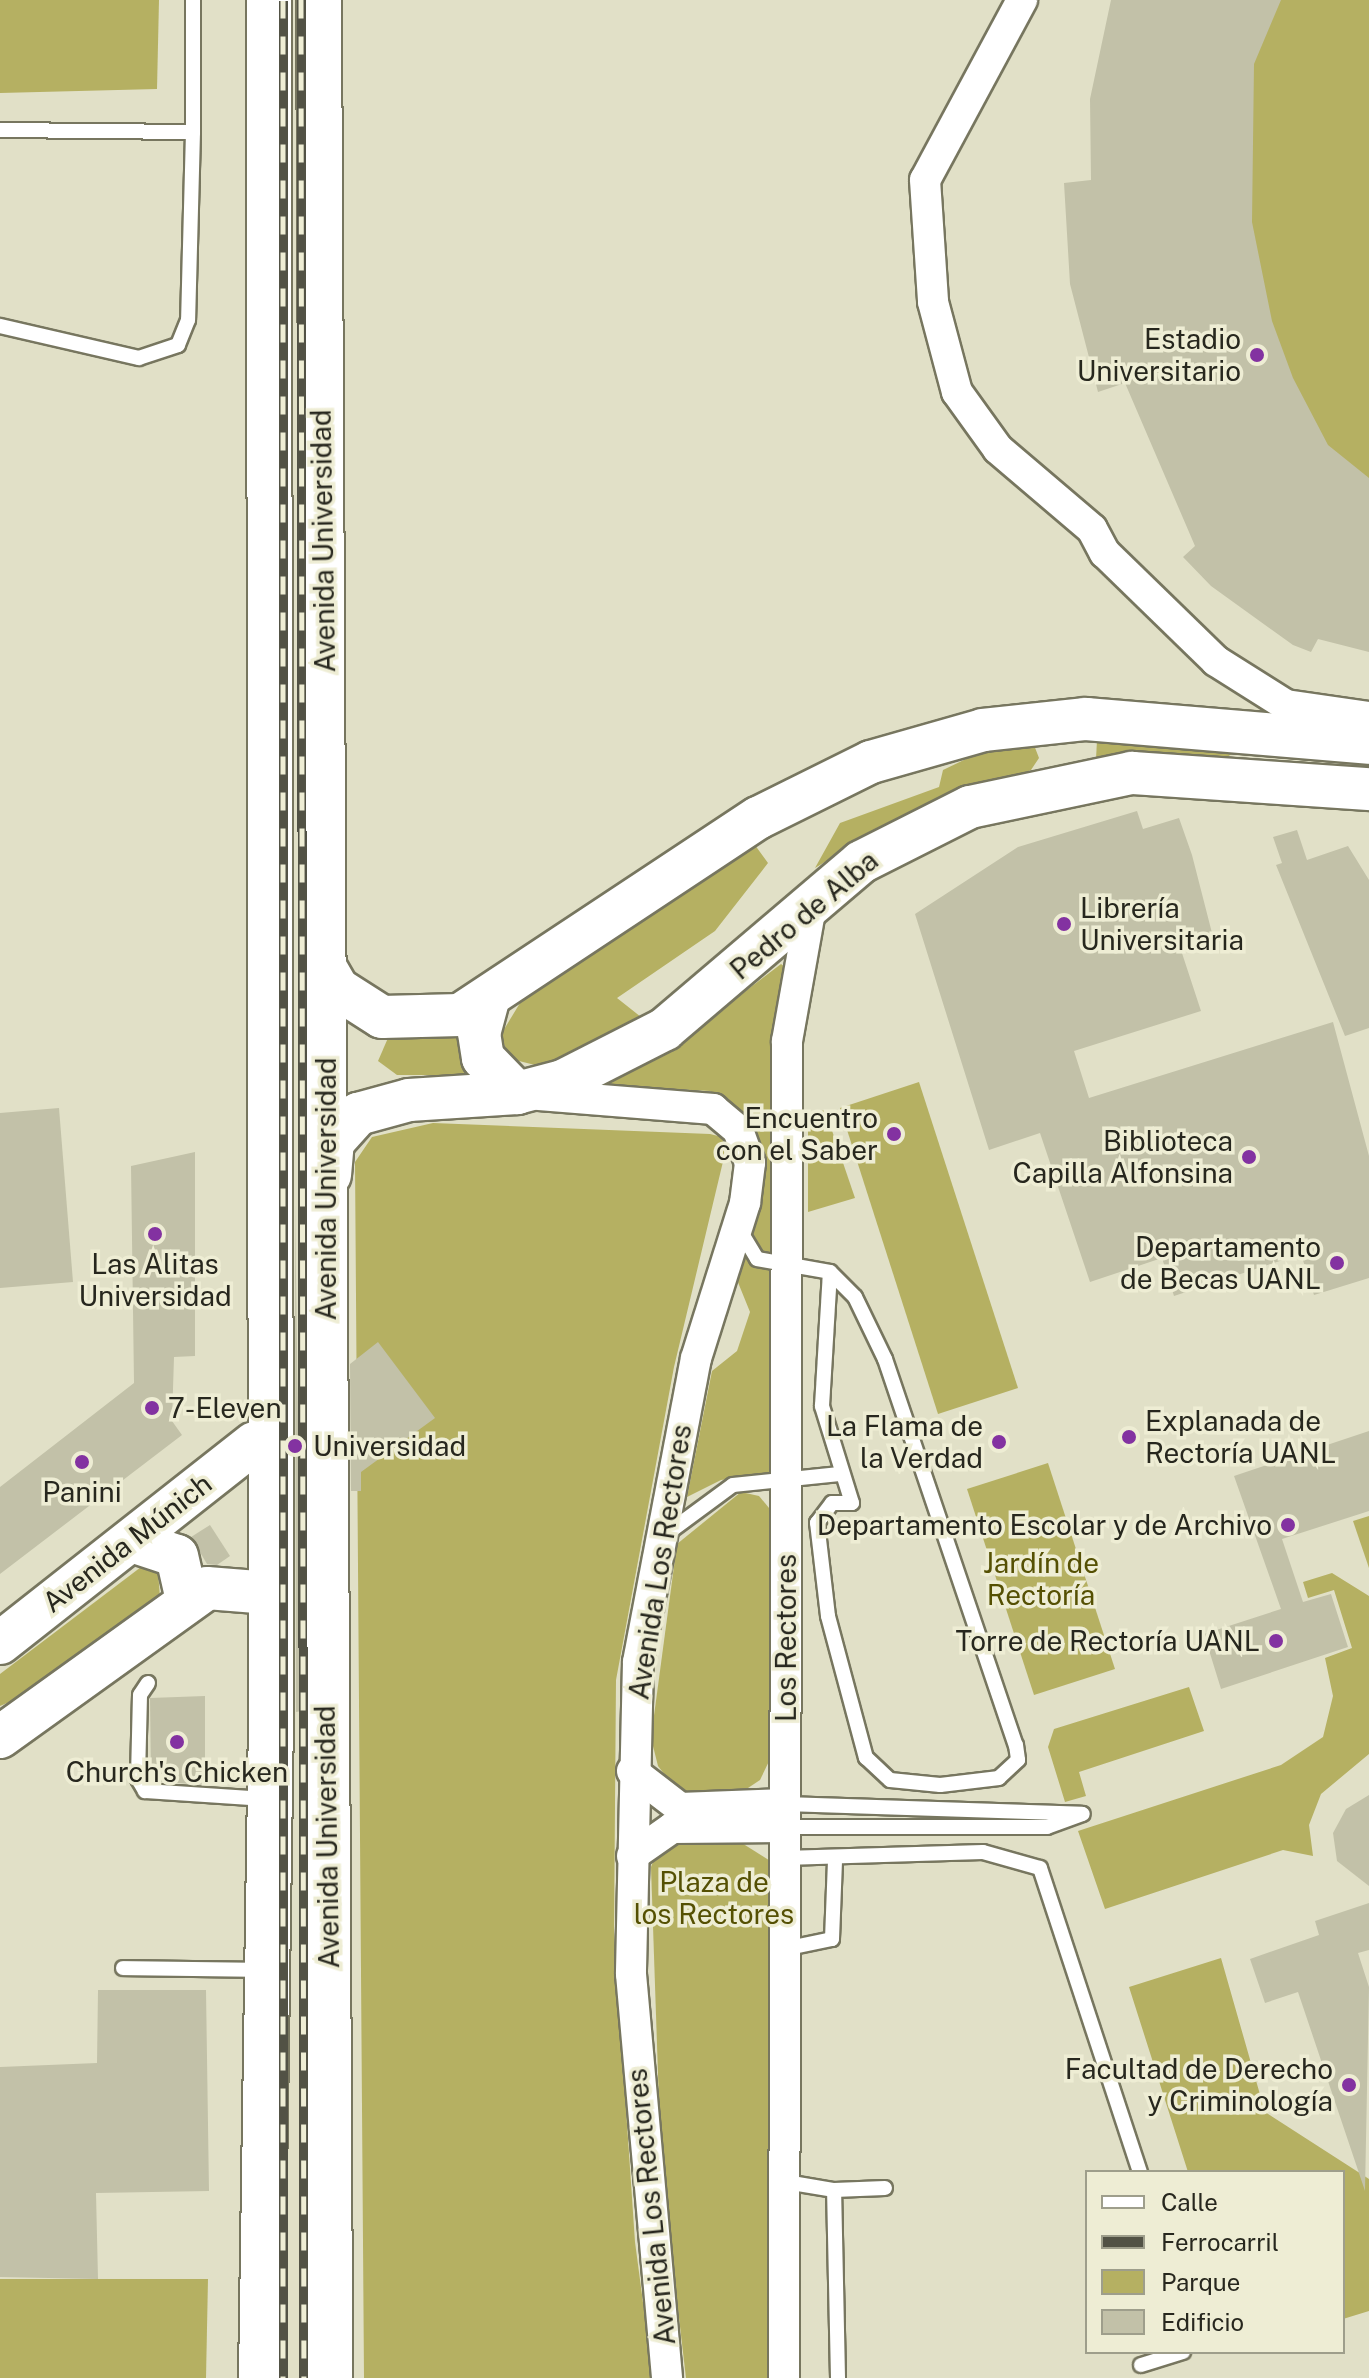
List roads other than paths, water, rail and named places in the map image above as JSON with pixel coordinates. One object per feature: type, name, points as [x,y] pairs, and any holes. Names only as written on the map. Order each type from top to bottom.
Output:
[{"type":"highway","name":"Avenida Universidad","points":[[261,2378],[268,1800],[269,0]]},
{"type":"highway","points":[[294,0],[320,103]]},
{"type":"highway","name":"Avenida Universidad","points":[[319,0],[328,1203],[326,1785],[330,2378]]},
{"type":"highway","points":[[265,1915],[326,1785]]},
{"type":"street","points":[[1022,0],[925,180],[933,302],[957,392],[998,449],[1092,529],[1105,553],[1216,661],[1286,705],[1369,717]]},
{"type":"street","points":[[324,965],[338,989],[382,1017],[431,1021],[487,1004],[740,828],[844,773],[953,736],[1063,720],[1369,743]]},
{"type":"street","points":[[1063,720],[1071,780]]},
{"type":"street","name":"Pedro de Alba","points":[[328,1203],[333,1142],[358,1114],[418,1098],[517,1093],[581,1074],[665,1029],[812,901],[880,849],[943,817],[1071,780],[1132,773],[1369,789]]},
{"type":"street","name":"Los Rectores","points":[[784,2378],[787,1041],[812,901]]},
{"type":"street","points":[[487,1004],[479,1033],[483,1058],[517,1093]]},
{"type":"street","name":"Avenida Los Rectores","points":[[517,1093],[698,1106],[723,1114],[750,1163],[739,1217],[696,1358],[638,1662],[632,1771],[632,1856],[639,2110],[667,2378]]},
{"type":"street","name":"Avenida Múnich","points":[[0,1643],[254,1443]]},
{"type":"street","points":[[132,1541],[177,1556],[187,1600]]},
{"type":"street","points":[[0,1737],[187,1600],[220,1585],[257,1592]]},
{"type":"street","points":[[632,1771],[680,1808],[785,1816]]},
{"type":"street","points":[[632,1856],[672,1828],[785,1816]]},
{"type":"lane","points":[[0,326],[139,358],[178,345],[188,320],[193,0]]},
{"type":"lane","points":[[0,130],[193,132]]},
{"type":"lane","points":[[739,1217],[750,1254],[830,1272],[855,1297],[885,1359],[1016,1745],[1010,1772],[940,1785],[890,1780],[866,1758],[828,1616],[817,1523],[832,1503],[852,1503],[839,1474],[822,1406],[820,1346],[830,1272]]},
{"type":"lane","points":[[659,1547],[712,1495],[746,1481],[839,1474]]},
{"type":"lane","points":[[148,1683],[140,1710],[138,1779],[145,1791],[268,1800]]},
{"type":"lane","points":[[1083,1814],[1047,1827],[785,1816],[1083,1814]]},
{"type":"lane","points":[[784,1858],[835,1860],[983,1852],[1040,1868],[1139,2170]]},
{"type":"lane","points":[[783,1949],[832,1939],[835,1860]]},
{"type":"lane","points":[[123,1968],[264,1970]]},
{"type":"lane","points":[[786,2182],[834,2190],[885,2188]]},
{"type":"lane","points":[[834,2190],[838,2378]]},
{"type":"lane","points":[[1141,2365],[1177,2354]]},
{"type":"railway","points":[[283,0],[283,2378]]},
{"type":"railway","points":[[301,0],[304,2378]]},
{"type":"place","name":"Estadio Universitario","points":[[1257,355]]},
{"type":"place","name":"Librería Universitaria","points":[[1064,924]]},
{"type":"place","name":"Encuentro con el Saber","points":[[894,1134]]},
{"type":"place","name":"Biblioteca Capilla Alfonsina","points":[[1249,1157]]},
{"type":"place","name":"Las Alitas Universidad","points":[[155,1234]]},
{"type":"place","name":"Departamento de Becas UANL","points":[[1337,1263]]},
{"type":"place","name":"7-Eleven","points":[[152,1408]]},
{"type":"place","name":"Explanada de Rectoría UANL","points":[[1129,1437]]},
{"type":"place","name":"La Flama de la Verdad","points":[[999,1442]]},
{"type":"place","name":"Universidad","points":[[295,1446]]},
{"type":"place","name":"Panini","points":[[82,1462]]},
{"type":"place","name":"Departamento Escolar y de Archivo","points":[[1288,1525]]},
{"type":"place","name":"Torre de Rectoría UANL","points":[[1276,1641]]},
{"type":"place","name":"Church's Chicken","points":[[177,1742]]},
{"type":"place","name":"Facultad de Derecho y Criminología","points":[[1349,2085]]},
{"type":"park label","name":"Jardín de Rectoría","points":[[1041,1579]]},
{"type":"park label","name":"Plaza de los Rectores","points":[[714,1898]]}]
